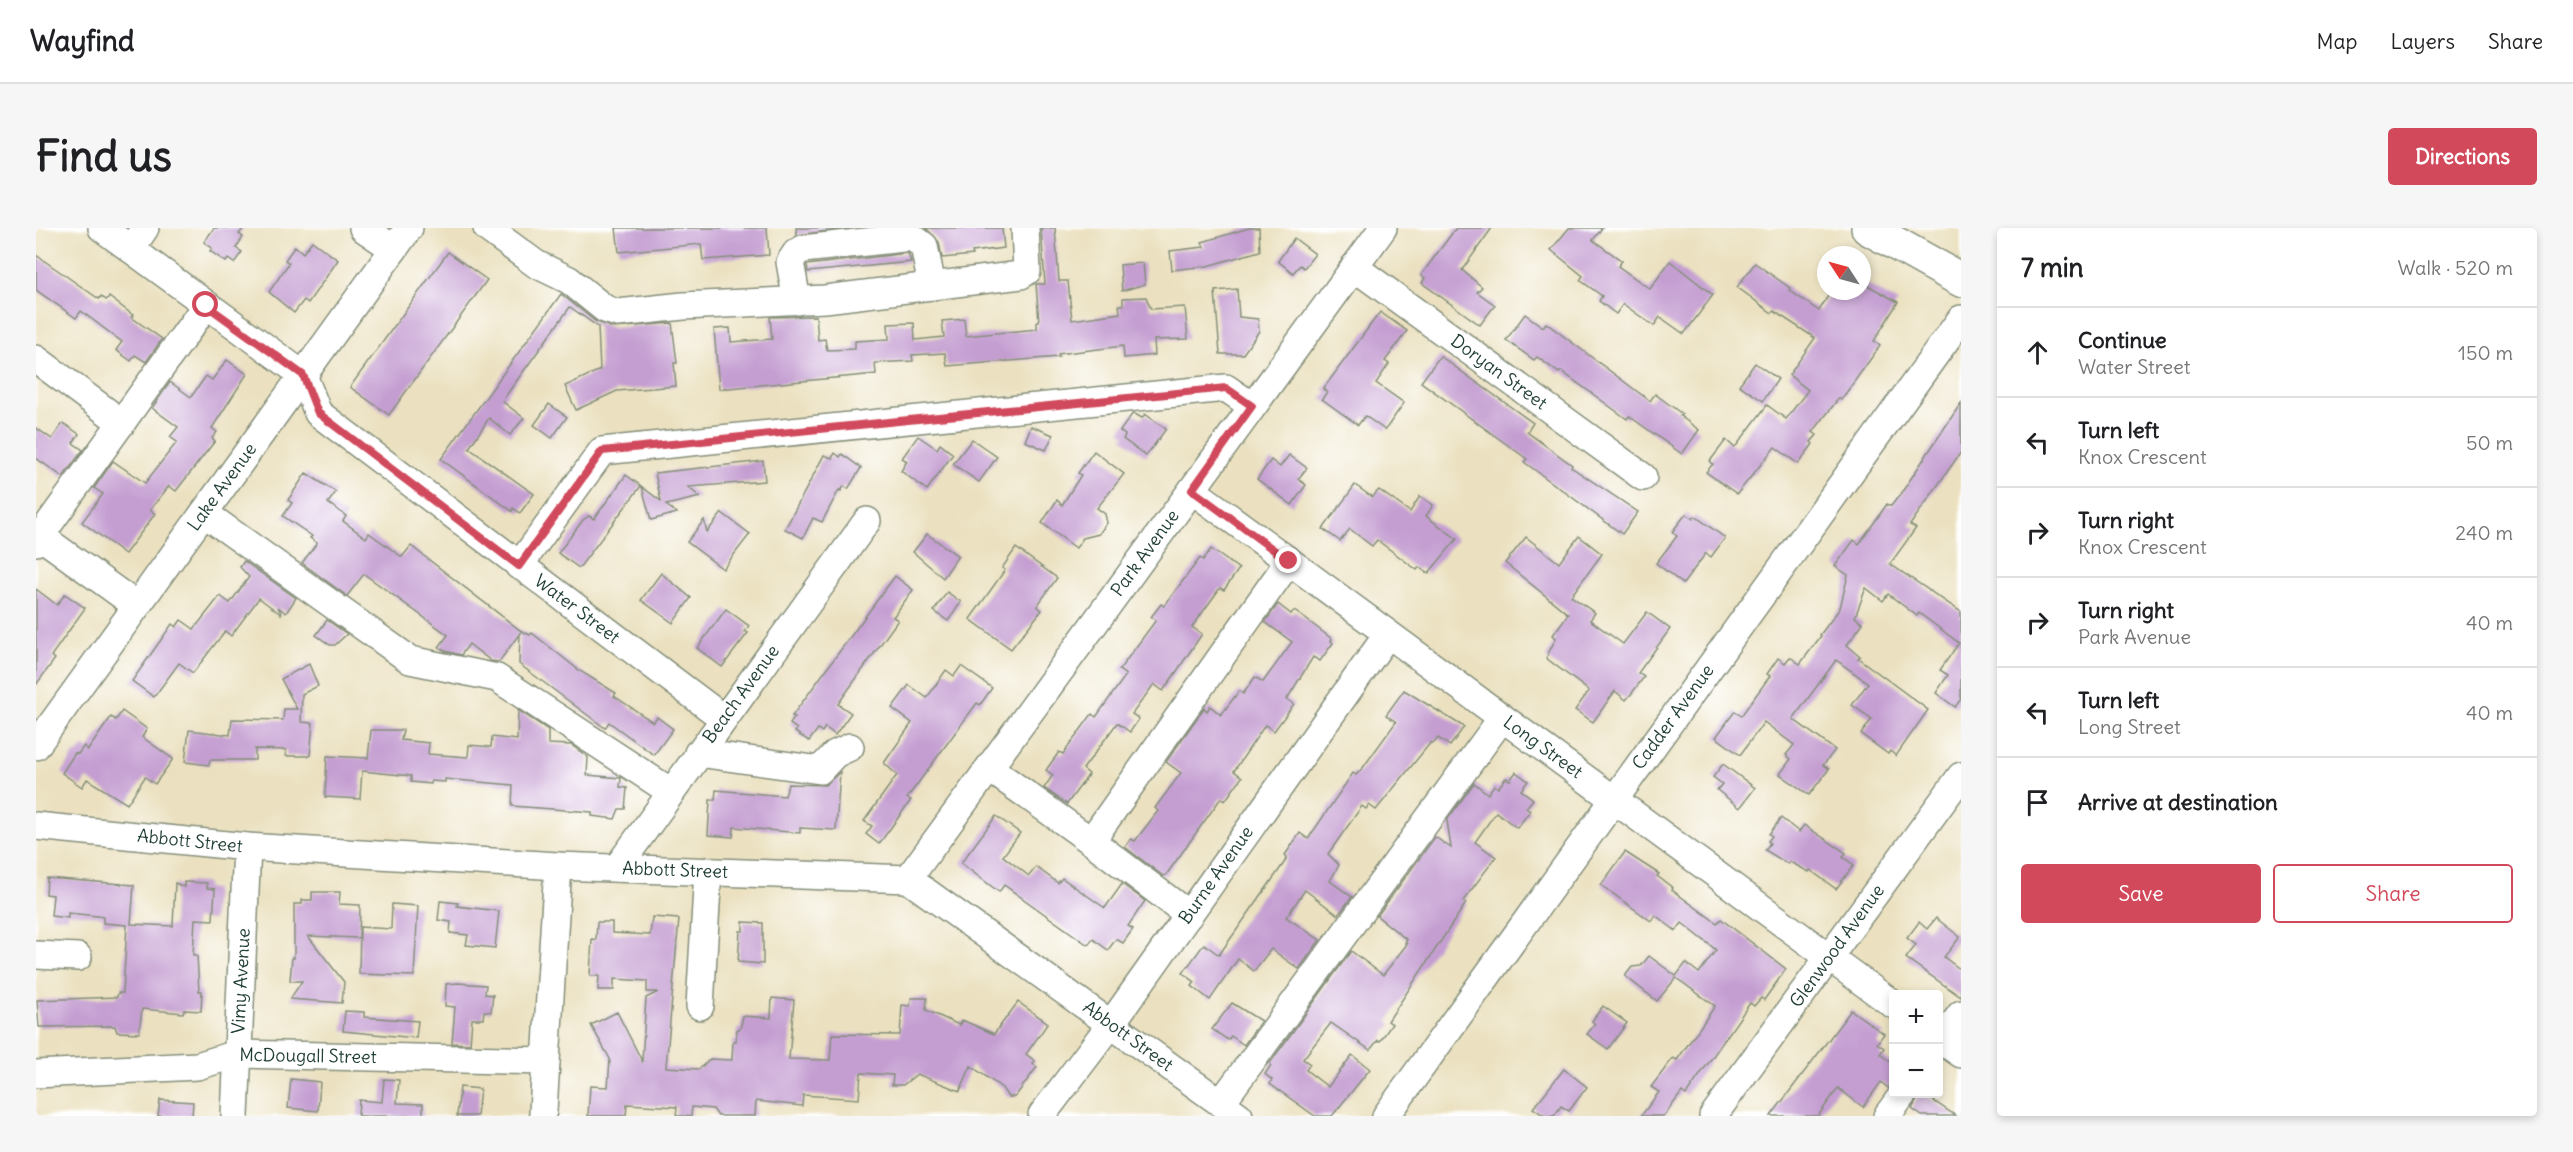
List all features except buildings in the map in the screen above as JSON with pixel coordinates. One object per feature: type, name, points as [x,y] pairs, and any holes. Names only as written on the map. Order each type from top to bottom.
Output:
[{"type":"main road","points":[[1868,228],[1961,280]]},
{"type":"street","points":[[102,228],[138,238],[206,305],[303,375]]},
{"type":"street","points":[[363,228],[401,238]]},
{"type":"street","points":[[487,228],[536,264],[569,280],[612,312],[797,301],[1024,273],[1027,270],[1025,228]]},
{"type":"street","name":"Park Avenue","points":[[908,879],[1383,228]]},
{"type":"street","points":[[797,301],[790,262],[796,253],[803,249],[912,237],[924,246],[932,286]]},
{"type":"street","name":"Lake Avenue","points":[[36,746],[401,238]]},
{"type":"street","name":"Doryan Street","points":[[1354,267],[1643,477]]},
{"type":"street","points":[[137,606],[38,537],[206,305]]},
{"type":"street","name":"Cadder Avenue","points":[[1386,1116],[1961,319]]},
{"type":"street","points":[[36,358],[122,423]]},
{"type":"street","name":"Water Street","points":[[303,375],[318,413],[723,718]]},
{"type":"street","points":[[519,566],[602,451],[1226,388],[1252,406]]},
{"type":"street","name":"Long Street","points":[[1192,490],[1889,1002]]},
{"type":"street","points":[[204,513],[410,660],[498,678],[671,792]]},
{"type":"street","name":"Beach Avenue","points":[[617,868],[867,521]]},
{"type":"street","points":[[1091,841],[1289,561]]},
{"type":"street","name":"Burne Avenue","points":[[1042,1115],[1111,1024],[1388,634]]},
{"type":"street","points":[[1230,1110],[1502,718]]},
{"type":"street","points":[[698,753],[820,770],[835,754],[850,747]]},
{"type":"street","points":[[989,768],[1189,915]]},
{"type":"street","name":"Glenwood Avenue","points":[[1713,1116],[1961,776]]},
{"type":"street","name":"Abbott Street","points":[[36,826],[247,847],[558,866],[908,879],[1230,1110]]},
{"type":"street","name":"Vimy Avenue","points":[[234,1116],[247,847]]},
{"type":"street","points":[[543,1111],[558,866]]},
{"type":"street","points":[[700,1006],[708,871]]},
{"type":"street","points":[[36,955],[78,957]]},
{"type":"street","points":[[1945,1045],[1961,1014]]},
{"type":"street","name":"McDougall Street","points":[[36,1074],[197,1066],[237,1054],[546,1061]]},
{"type":"street","points":[[1887,1116],[1900,1098]]},
{"type":"route","points":[[206,305],[303,375],[318,413],[519,566],[602,451],[1226,388],[1252,406],[1192,490],[1289,561]]}]
